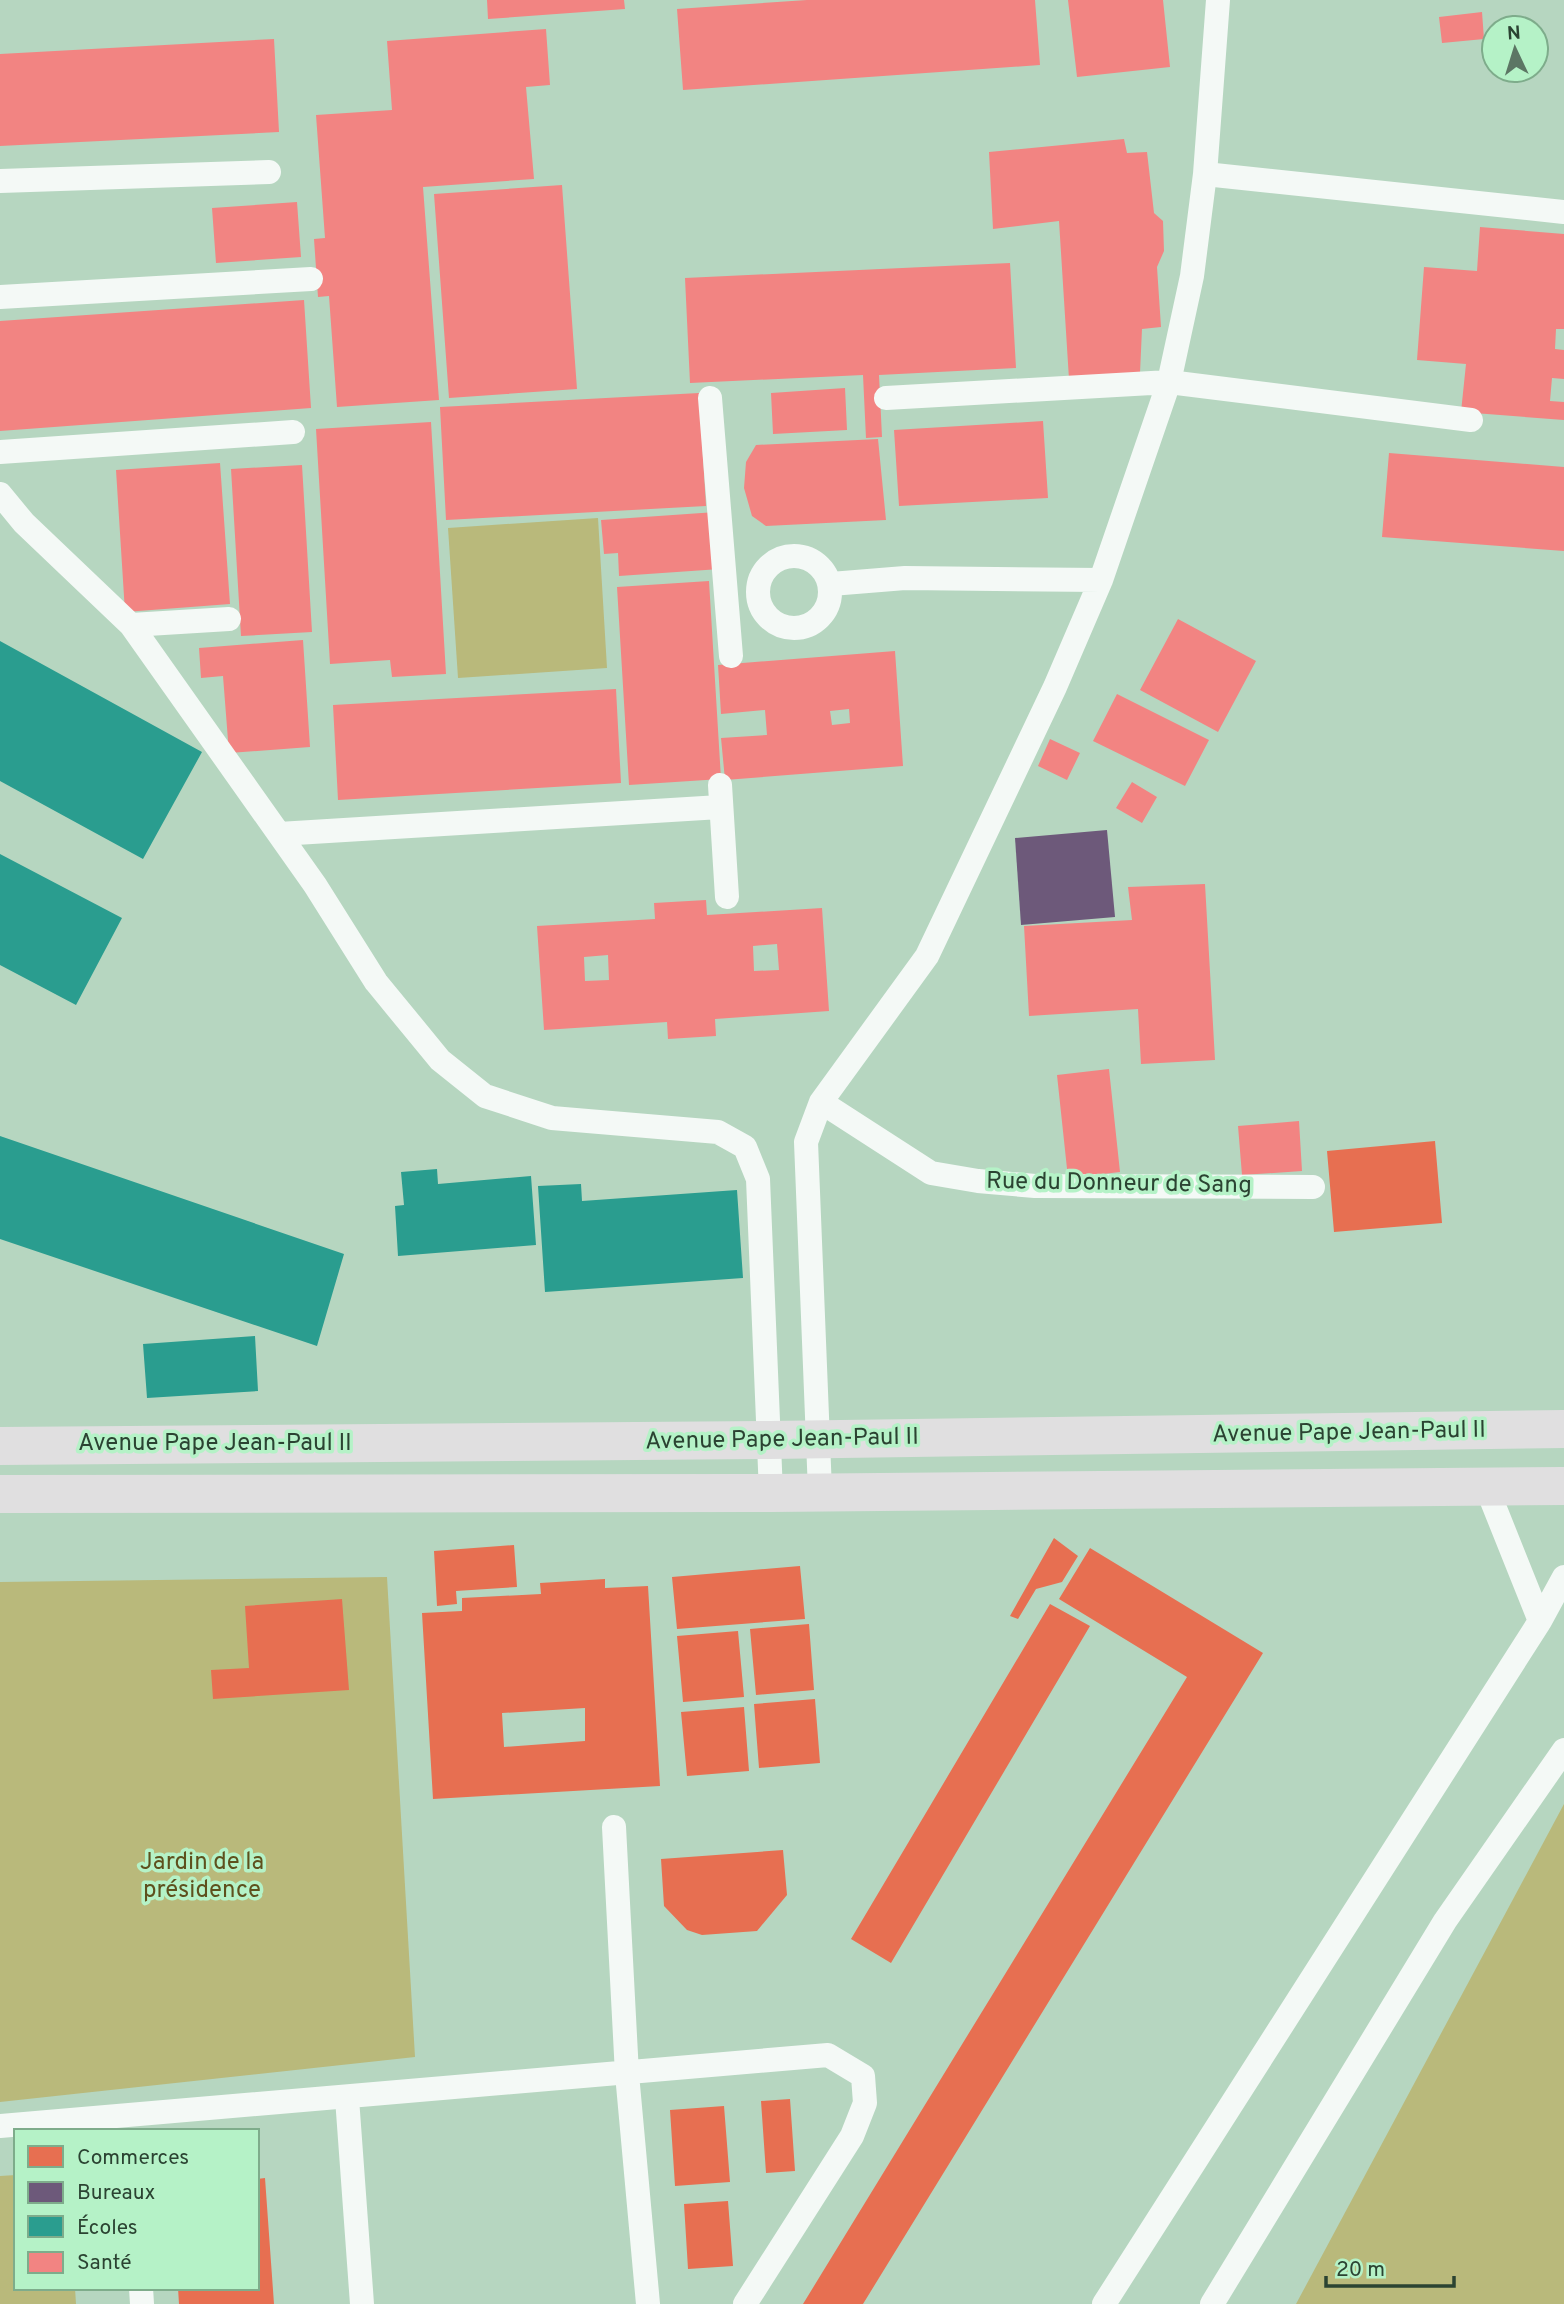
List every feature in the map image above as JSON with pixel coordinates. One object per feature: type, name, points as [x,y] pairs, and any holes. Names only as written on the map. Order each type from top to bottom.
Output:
[{"type":"main road","name":"Avenue Pape Jean-Paul II","points":[[0,1446],[819,1440],[1564,1429]]},
{"type":"main road","points":[[1338,1433],[1338,1488]]},
{"type":"main road","name":"Avenue Pape Jean-Paul II","points":[[0,1494],[771,1493],[1564,1486]]},
{"type":"lane","points":[[820,1491],[806,1142],[821,1102],[927,956],[1055,687],[1101,580],[1169,382],[1192,276],[1205,174],[1218,0]]},
{"type":"lane","points":[[0,181],[269,172]]},
{"type":"lane","points":[[1205,174],[1564,212]]},
{"type":"lane","points":[[0,297],[312,278]]},
{"type":"lane","points":[[886,398],[1169,382],[1471,420]]},
{"type":"lane","points":[[710,398],[731,656]]},
{"type":"lane","points":[[0,452],[293,432]]},
{"type":"lane","points":[[0,494],[24,523],[131,625],[315,885],[376,982],[440,1060],[485,1096],[552,1118],[718,1132],[745,1147],[758,1179],[771,1493]]},
{"type":"lane","points":[[798,555],[819,564],[831,584],[829,607],[813,624],[791,629],[769,620],[758,600],[760,576],[775,560],[798,555]]},
{"type":"lane","points":[[831,584],[905,578],[1101,580]]},
{"type":"lane","points":[[726,590],[759,589]]},
{"type":"lane","points":[[131,625],[229,619]]},
{"type":"lane","points":[[279,834],[720,796],[727,897]]},
{"type":"lane","name":"Rue du Donneur de Sang","points":[[821,1102],[931,1173],[978,1181],[1035,1186],[1313,1187]]},
{"type":"lane","points":[[1486,1486],[1540,1621]]},
{"type":"lane","points":[[1104,2304],[1540,1621],[1564,1577]]},
{"type":"lane","points":[[1212,2304],[1445,1921],[1564,1750]]},
{"type":"lane","points":[[614,1827],[626,2074],[648,2304]]},
{"type":"lane","points":[[0,2126],[129,2123],[347,2098],[828,2055],[863,2076],[865,2103],[852,2136],[745,2304]]},
{"type":"lane","points":[[347,2098],[362,2304]]},
{"type":"green space","points":[[598,518],[607,668],[458,678],[448,528]]},
{"type":"green space","name":"Jardin de la présidence","points":[[387,1577],[415,2057],[0,2102],[0,1582]]},
{"type":"green space","points":[[1564,1804],[1564,2304],[1296,2304]]},
{"type":"green space","points":[[14,2175],[14,2290],[75,2290],[76,2304],[0,2304],[0,2176]]},
{"type":"building: Commerces","points":[[1435,1141],[1442,1223],[1334,1232],[1327,1151]]},
{"type":"building: Commerces","points":[[1054,1538],[1078,1556],[1062,1582],[1036,1589],[1018,1619],[1010,1616]]},
{"type":"building: Commerces","points":[[514,1545],[517,1587],[456,1591],[457,1604],[437,1606],[434,1551]]},
{"type":"building: Commerces","points":[[1090,1548],[1263,1653],[863,2304],[803,2304],[1187,1677],[1059,1599]]},
{"type":"building: Commerces","points":[[800,1566],[805,1619],[677,1629],[672,1577]]},
{"type":"building: Commerces","points":[[605,1579],[605,1588],[648,1586],[660,1786],[433,1799],[422,1613],[462,1611],[462,1598],[541,1594],[540,1583]],"holes":[[[585,1708],[585,1741],[504,1747],[502,1713]]]},
{"type":"building: Commerces","points":[[342,1599],[349,1690],[213,1699],[211,1670],[249,1668],[245,1606]]},
{"type":"building: Commerces","points":[[1050,1604],[1090,1626],[891,1963],[851,1939]]},
{"type":"building: Commerces","points":[[809,1624],[814,1690],[756,1695],[750,1629]]},
{"type":"building: Commerces","points":[[738,1631],[744,1697],[683,1702],[677,1636]]},
{"type":"building: Commerces","points":[[815,1699],[820,1763],[759,1768],[754,1704]]},
{"type":"building: Commerces","points":[[744,1707],[749,1771],[687,1776],[681,1712]]},
{"type":"building: Commerces","points":[[783,1850],[787,1895],[757,1931],[702,1935],[687,1930],[664,1906],[661,1859]]},
{"type":"building: Commerces","points":[[790,2099],[795,2171],[766,2173],[761,2101]]},
{"type":"building: Commerces","points":[[724,2106],[730,2182],[675,2186],[670,2110]]},
{"type":"building: Commerces","points":[[265,2178],[274,2304],[179,2304],[178,2290],[259,2290],[259,2179]]},
{"type":"building: Commerces","points":[[728,2201],[733,2266],[688,2269],[684,2204]]},
{"type":"building: Bureaux","points":[[1107,830],[1115,917],[1021,925],[1015,838]]},
{"type":"building: Écoles","points":[[0,641],[202,752],[143,859],[0,781]]},
{"type":"building: Écoles","points":[[0,854],[122,918],[76,1005],[0,965]]},
{"type":"building: Écoles","points":[[0,1136],[344,1254],[317,1346],[0,1239]]},
{"type":"building: Écoles","points":[[437,1169],[438,1184],[531,1176],[536,1245],[398,1256],[395,1206],[404,1205],[401,1172]]},
{"type":"building: Écoles","points":[[581,1184],[582,1201],[737,1190],[743,1278],[545,1292],[538,1186]]},
{"type":"building: Écoles","points":[[255,1336],[258,1391],[147,1398],[143,1344]]},
{"type":"building: Santé","points":[[487,0],[624,0],[625,9],[488,19]]},
{"type":"building: Santé","points":[[807,0],[1035,0],[1040,65],[683,90],[677,9]]},
{"type":"building: Santé","points":[[1068,0],[1163,0],[1170,67],[1077,77]]},
{"type":"building: Santé","points":[[1482,12],[1480,39],[1442,43],[1439,17]]},
{"type":"building: Santé","points":[[546,29],[550,85],[526,87],[534,179],[423,187],[439,400],[337,407],[329,296],[318,297],[314,239],[325,238],[316,115],[392,110],[387,41]]},
{"type":"building: Santé","points":[[274,39],[279,132],[0,146],[0,54]]},
{"type":"building: Santé","points":[[1124,139],[1127,153],[1147,152],[1154,213],[1163,221],[1164,251],[1157,267],[1161,327],[1142,329],[1140,373],[1069,379],[1059,221],[993,229],[989,152]]},
{"type":"building: Santé","points":[[562,185],[577,389],[449,398],[434,194]]},
{"type":"building: Santé","points":[[297,202],[301,257],[216,263],[212,208]]},
{"type":"building: Santé","points":[[1480,227],[1564,234],[1564,329],[1556,329],[1555,349],[1564,350],[1564,379],[1552,378],[1550,401],[1564,402],[1564,420],[1461,412],[1466,364],[1417,360],[1424,267],[1477,271]]},
{"type":"building: Santé","points":[[1010,263],[1016,368],[879,375],[882,437],[866,438],[863,375],[690,383],[685,278]]},
{"type":"building: Santé","points":[[304,300],[311,408],[0,431],[0,321]]},
{"type":"building: Santé","points":[[845,388],[847,430],[773,434],[771,393]]},
{"type":"building: Santé","points":[[699,393],[706,506],[446,520],[440,407]]},
{"type":"building: Santé","points":[[1043,421],[1048,498],[899,506],[894,430]]},
{"type":"building: Santé","points":[[431,422],[446,674],[392,677],[390,660],[330,664],[316,429]]},
{"type":"building: Santé","points":[[878,439],[886,520],[766,526],[752,516],[744,488],[746,462],[756,445]]},
{"type":"building: Santé","points":[[1389,453],[1564,467],[1564,551],[1382,537]]},
{"type":"building: Santé","points":[[220,463],[230,604],[125,612],[116,470]]},
{"type":"building: Santé","points":[[302,465],[312,632],[241,636],[231,469]]},
{"type":"building: Santé","points":[[716,512],[720,569],[619,576],[618,553],[604,554],[601,520]]},
{"type":"building: Santé","points":[[709,581],[721,779],[629,785],[617,587]]},
{"type":"building: Santé","points":[[1178,619],[1256,661],[1218,732],[1140,690]]},
{"type":"building: Santé","points":[[303,640],[310,747],[229,753],[223,676],[201,678],[199,648]]},
{"type":"building: Santé","points":[[895,651],[903,766],[725,780],[721,738],[767,735],[765,710],[721,714],[718,665]],"holes":[[[849,709],[850,723],[832,725],[830,711]]]},
{"type":"building: Santé","points":[[616,689],[621,783],[338,800],[333,705]]},
{"type":"building: Santé","points":[[1117,694],[1209,740],[1185,786],[1093,741]]},
{"type":"building: Santé","points":[[1050,739],[1080,753],[1067,780],[1038,766]]},
{"type":"building: Santé","points":[[1132,782],[1157,797],[1142,823],[1116,808]]},
{"type":"building: Santé","points":[[1205,884],[1215,1060],[1141,1064],[1138,1009],[1029,1016],[1024,926],[1132,920],[1128,887]]},
{"type":"building: Santé","points":[[706,900],[707,915],[822,908],[829,1011],[715,1019],[716,1036],[668,1039],[667,1022],[544,1030],[537,926],[655,919],[654,903]],"holes":[[[777,944],[779,970],[754,971],[753,946]],[[608,955],[609,980],[585,981],[584,957]]]},
{"type":"building: Santé","points":[[1109,1069],[1120,1172],[1068,1178],[1057,1075]]},
{"type":"building: Santé","points":[[1299,1121],[1302,1171],[1242,1175],[1238,1126]]}]
